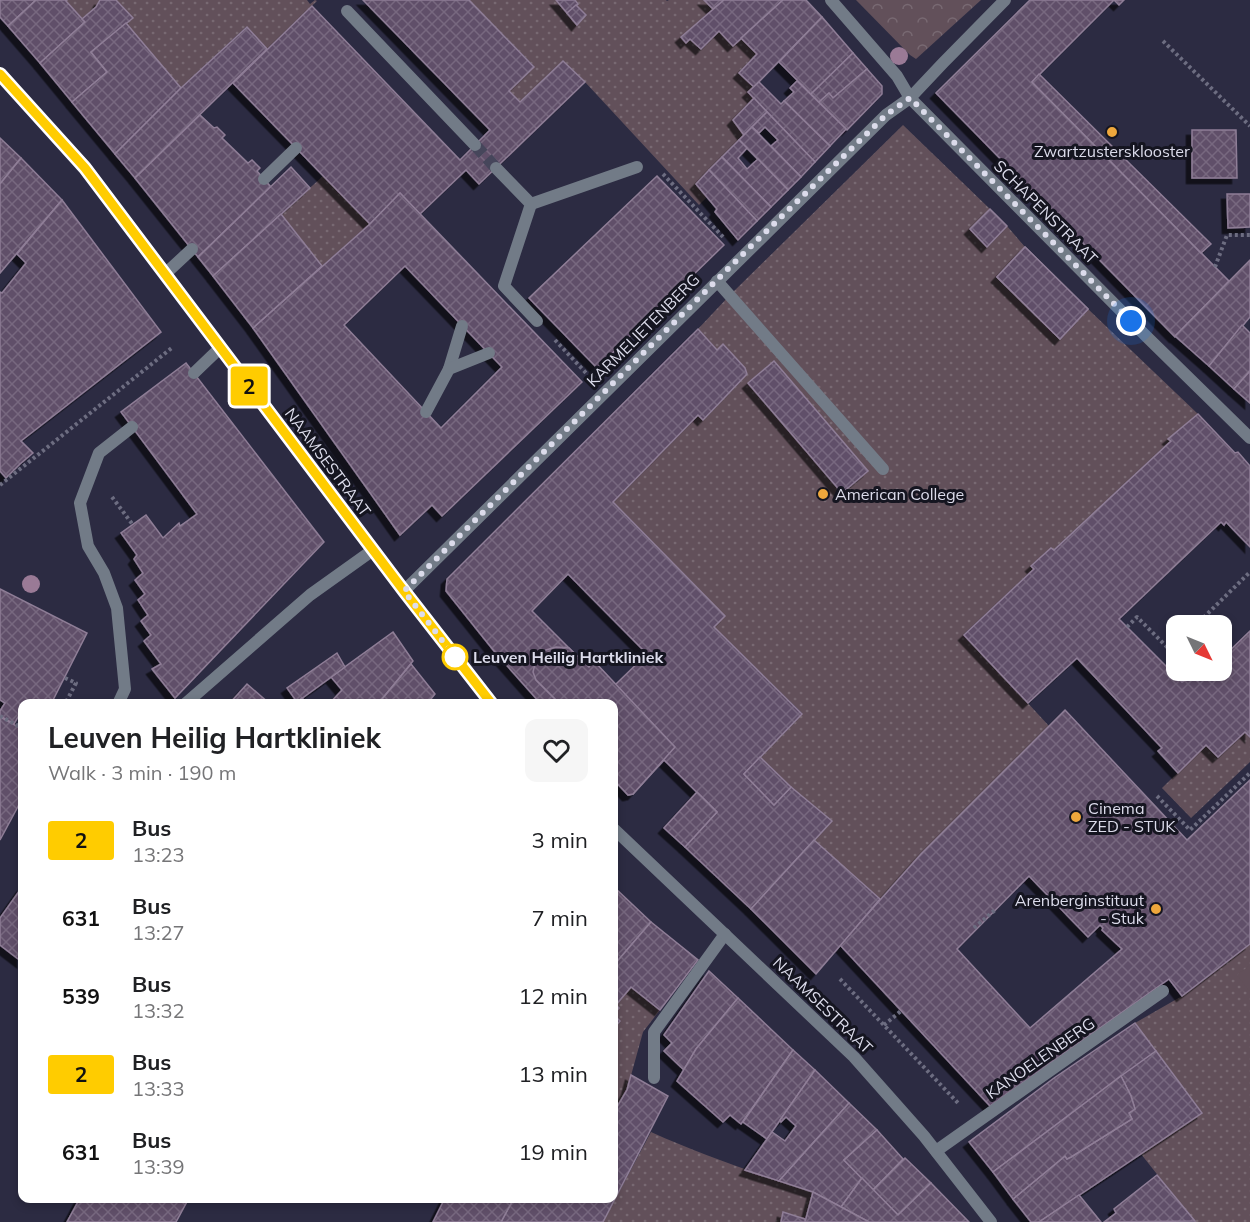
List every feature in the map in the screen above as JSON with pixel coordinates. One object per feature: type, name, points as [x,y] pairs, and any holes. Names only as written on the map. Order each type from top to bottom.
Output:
[{"type":"street","name":"SCHAPENSTRAAT","points":[[831,0],[897,76],[910,98],[1138,329],[1250,438]]},
{"type":"street","name":"KARMELIETENBERG","points":[[404,591],[886,115],[910,98],[1005,0]]},
{"type":"street","points":[[347,11],[475,145]]},
{"type":"street","name":"NAAMSESTRAAT","points":[[0,75],[85,168],[488,699]]},
{"type":"street","points":[[264,179],[296,148]]},
{"type":"street","points":[[531,204],[637,167]]},
{"type":"street","points":[[496,168],[531,204]]},
{"type":"street","points":[[531,204],[504,286],[537,321]]},
{"type":"street","points":[[165,274],[192,249]]},
{"type":"street","points":[[717,281],[883,469]]},
{"type":"street","points":[[426,412],[449,369],[462,326]]},
{"type":"street","points":[[194,372],[220,348]]},
{"type":"street","points":[[449,369],[489,353]]},
{"type":"street","points":[[120,699],[125,689],[117,608],[104,573],[88,546],[80,503],[99,453],[132,427]]},
{"type":"street","points":[[191,699],[310,595],[373,550]]},
{"type":"street","name":"NAAMSESTRAAT","points":[[618,833],[854,1057],[936,1151],[991,1222]]},
{"type":"street","points":[[654,1078],[654,1032],[725,934]]},
{"type":"street","name":"KANOELENBERG","points":[[936,1151],[1163,992]]},
{"type":"path","points":[[1163,41],[1250,126]]},
{"type":"path","points":[[637,167],[661,171],[729,243]]},
{"type":"path","points":[[1215,267],[1227,235],[1250,235]]},
{"type":"path","points":[[537,321],[604,392]]},
{"type":"path","points":[[0,485],[173,347]]},
{"type":"path","points":[[1206,615],[1250,572]]},
{"type":"path","points":[[1127,627],[1137,617],[1166,647]]},
{"type":"path","points":[[65,678],[76,683],[68,699]]},
{"type":"path","points":[[0,716],[18,726]]},
{"type":"path","points":[[1157,796],[1190,830],[1250,773]]},
{"type":"path","points":[[974,928],[995,910]]},
{"type":"path","points":[[840,978],[958,1103]]},
{"type":"path","points":[[884,1025],[902,1011]]},
{"type":"green space","points":[[67,0],[100,0],[96,7],[82,19]]},
{"type":"green space","points":[[116,0],[307,0],[310,4],[317,1],[267,49],[246,27],[181,88],[126,23]]},
{"type":"green space","points":[[469,0],[704,0],[713,9],[681,38],[686,43],[690,39],[702,49],[719,31],[733,46],[741,38],[757,54],[739,73],[754,87],[748,92],[754,98],[744,135],[696,184],[707,197],[699,205],[563,61],[520,102],[509,91],[534,66]]},
{"type":"green space","points":[[856,0],[981,0],[916,59]]},
{"type":"green space","name":"American College","points":[[903,125],[990,209],[970,229],[987,246],[1007,226],[1025,247],[997,277],[1060,339],[1088,309],[1198,414],[1169,438],[1171,441],[1054,550],[1051,548],[1031,566],[1034,569],[964,634],[1049,726],[921,854],[880,899],[814,840],[832,821],[791,787],[760,757],[802,713],[714,627],[724,616],[613,502],[698,415],[717,350],[698,329]]},
{"type":"green space","points":[[323,176],[370,224],[322,266],[281,214]]},
{"type":"green space","points":[[1245,732],[1250,737],[1250,762],[1191,818],[1162,788],[1206,745],[1218,757]]},
{"type":"green space","points":[[1250,944],[1250,1222],[1194,1222],[1141,1154],[1201,1113],[1135,1023],[1182,996]]},
{"type":"green space","points":[[1250,965],[1250,992],[1237,975]]},
{"type":"green space","points":[[631,987],[660,1010],[643,1032],[627,1090],[618,1104],[618,1023],[620,1021],[618,1003]]},
{"type":"green space","points":[[651,1132],[711,1157],[813,1192],[805,1219],[784,1213],[781,1222],[603,1222],[613,1203],[618,1203],[618,1194]]},
{"type":"building","points":[[0,0],[36,0],[8,26],[0,17]]},
{"type":"building","points":[[36,0],[67,0],[85,22],[40,63],[8,26]]},
{"type":"building","points":[[100,0],[116,0],[133,18],[91,52],[107,72],[72,102],[40,63],[85,22],[82,19],[96,7]]},
{"type":"building","points":[[363,0],[469,0],[534,67],[509,91],[520,102],[563,61],[585,82],[479,184],[466,170],[420,214],[400,193],[370,224],[233,83],[312,6],[460,160],[490,130]]},
{"type":"building","points":[[556,0],[575,0],[578,4],[567,13]]},
{"type":"building","points":[[704,0],[724,0],[713,9]]},
{"type":"building","points":[[724,0],[783,0],[733,46],[719,31],[701,49],[690,39],[686,43],[681,37]]},
{"type":"building","points":[[783,0],[806,0],[822,17],[754,87],[739,73],[757,54],[741,38]]},
{"type":"building","points":[[1030,0],[1114,0],[1032,82],[1229,281],[1175,337],[936,93]]},
{"type":"building","points":[[1114,0],[1124,0],[1119,5]]},
{"type":"building","points":[[576,5],[586,15],[577,25],[567,13]]},
{"type":"building","points":[[822,17],[853,53],[811,94],[779,62]]},
{"type":"building","points":[[126,23],[181,88],[115,154],[72,102],[107,72],[91,52]]},
{"type":"building","points":[[247,27],[267,49],[135,178],[115,154],[181,88]]},
{"type":"building","points":[[853,53],[867,69],[833,98],[829,93],[819,102],[811,94]]},
{"type":"building","points":[[867,69],[882,86],[882,94],[847,130],[819,102],[829,93],[833,98]]},
{"type":"building","points":[[1039,74],[1211,244],[1201,253],[1032,82]]},
{"type":"building","points":[[797,81],[846,129],[830,146],[784,101],[794,92],[790,88]]},
{"type":"building","points":[[759,82],[781,104],[784,101],[830,146],[815,162],[748,92]]},
{"type":"building","points":[[754,98],[767,112],[744,135],[733,120]]},
{"type":"building","points":[[767,112],[815,162],[801,177],[771,146],[778,140],[765,127],[759,133],[752,127]]},
{"type":"building","points":[[200,115],[225,135],[222,138],[248,163],[252,160],[260,168],[257,171],[271,187],[198,257],[135,178]]},
{"type":"building","points":[[752,127],[801,177],[788,190],[739,140]]},
{"type":"building","points":[[1192,130],[1236,130],[1237,178],[1192,178]]},
{"type":"building","points":[[0,138],[21,158],[0,184]]},
{"type":"building","points":[[739,140],[747,148],[738,158],[747,169],[758,159],[788,190],[771,207],[722,157]]},
{"type":"building","points":[[722,157],[771,207],[757,221],[709,170]]},
{"type":"building","points":[[21,158],[62,200],[0,273],[0,184]]},
{"type":"building","points":[[291,167],[310,188],[213,276],[198,257]]},
{"type":"building","points":[[709,170],[757,221],[738,240],[715,212],[717,209],[696,184]]},
{"type":"building","points":[[657,176],[724,245],[597,368],[529,298]]},
{"type":"building","points":[[400,193],[582,382],[442,516],[432,505],[400,535],[253,328],[370,224]],"holes":[[[405,266],[502,367],[441,428],[344,325]]]},
{"type":"building","points":[[1227,194],[1250,194],[1250,227],[1228,228]]},
{"type":"building","points":[[62,200],[161,332],[21,441],[33,453],[6,478],[0,471],[0,292],[2,293],[26,263],[17,254]]},
{"type":"building","points":[[990,209],[1007,226],[987,247],[970,229]]},
{"type":"building","points":[[281,214],[322,266],[253,328],[213,276]]},
{"type":"building","points":[[1025,247],[1088,309],[1060,339],[997,277]]},
{"type":"building","points":[[1025,247],[1088,309],[1060,339],[997,277]]},
{"type":"building","points":[[1250,260],[1250,317],[1209,366],[1175,336]]},
{"type":"building","points":[[1242,325],[1250,333],[1250,371],[1234,389],[1209,366]]},
{"type":"building","points":[[698,329],[717,350],[723,344],[745,368],[747,374],[703,420],[698,415],[613,502],[725,616],[714,627],[802,714],[744,774],[774,805],[791,787],[832,821],[751,909],[685,847],[717,812],[664,760],[633,794],[628,795],[618,784],[618,699],[537,699],[446,591],[447,579]],"holes":[[[568,574],[647,654],[615,685],[593,660],[589,667],[584,663],[532,611]]]},
{"type":"building","points":[[774,361],[868,471],[842,493],[748,383]]},
{"type":"building","points":[[186,363],[324,542],[175,698],[152,669],[161,664],[144,641],[151,635],[141,621],[148,615],[138,600],[145,594],[135,580],[143,573],[134,559],[137,555],[121,533],[146,515],[163,538],[179,523],[180,526],[197,514],[121,412]]},
{"type":"building","points":[[1250,371],[1250,403],[1234,389]]},
{"type":"building","points":[[1198,414],[1250,466],[1250,547],[1226,522],[1224,525],[1221,522],[1119,619],[1166,666],[1166,681],[1232,681],[1232,648],[1250,631],[1250,737],[1245,732],[1218,757],[1206,745],[1178,773],[1158,751],[1162,748],[1077,658],[1028,703],[964,635],[1034,569],[1031,566],[1051,548],[1054,550],[1171,441],[1168,439]]},
{"type":"building","points":[[0,589],[87,633],[54,699],[18,699],[18,717],[14,724],[0,716],[5,703],[0,700]]},
{"type":"building","points":[[393,632],[413,661],[382,699],[334,699],[342,690],[331,677]]},
{"type":"building","points":[[556,647],[569,648],[589,667],[593,660],[675,747],[633,794],[628,795],[618,784],[618,699],[555,699],[536,680],[533,672],[536,660],[546,650]]},
{"type":"building","points":[[337,653],[345,667],[301,699],[295,699],[287,688]]},
{"type":"building","points":[[411,664],[435,694],[431,699],[382,699]]},
{"type":"building","points":[[247,684],[264,699],[234,699]]},
{"type":"building","name":"Arenberginstituut - Stuk","points":[[1065,710],[1187,840],[1250,780],[1250,944],[1182,996],[1169,979],[990,1106],[840,945],[921,854]],"holes":[[[1029,876],[1088,937],[1100,925],[1102,930],[1122,949],[1030,1028],[957,949]]]},
{"type":"building","points":[[0,717],[18,727],[18,806],[0,840]]},
{"type":"building","points":[[760,757],[791,787],[774,805],[744,774]]},
{"type":"building","points":[[697,792],[717,812],[685,847],[664,828]]},
{"type":"building","points":[[814,840],[880,899],[816,974],[751,909]]},
{"type":"building","points":[[618,891],[651,922],[618,960]]},
{"type":"building","points":[[18,893],[18,959],[0,945],[0,918]]},
{"type":"building","points":[[651,922],[698,960],[660,1010],[631,987],[618,1003],[618,960]]},
{"type":"building","points":[[709,971],[738,998],[696,1049],[684,1070],[664,1051],[672,1043],[664,1035]]},
{"type":"building","points":[[738,998],[793,1050],[741,1124],[730,1115],[723,1122],[677,1081],[696,1049]]},
{"type":"building","points":[[1135,1023],[1156,1051],[993,1172],[969,1142],[1054,1078]]},
{"type":"building","points":[[793,1050],[815,1070],[767,1139],[743,1122]]},
{"type":"building","points":[[1156,1051],[1202,1113],[1039,1222],[1031,1222],[1013,1199],[1065,1156],[1067,1159],[1071,1157],[1132,1119],[1129,1113],[1135,1109],[1121,1076]]},
{"type":"building","points":[[815,1070],[849,1103],[779,1181],[745,1170],[772,1132],[785,1141],[796,1126],[786,1117],[781,1122],[780,1120]]},
{"type":"building","points":[[631,1075],[668,1096],[618,1193],[618,1105],[627,1090]]},
{"type":"building","points":[[1121,1076],[1135,1109],[1129,1113],[1132,1119],[1071,1157],[1067,1159],[1065,1156],[1013,1199],[993,1172]]},
{"type":"building","points":[[849,1103],[877,1130],[844,1160],[862,1178],[841,1207],[813,1192],[779,1181]]},
{"type":"building","points":[[877,1130],[903,1159],[873,1190],[844,1160]]},
{"type":"building","points":[[905,1158],[931,1183],[898,1215],[873,1190]]},
{"type":"building","points":[[1157,1175],[1195,1221],[1104,1222],[1116,1213],[1114,1209]]},
{"type":"building","points":[[862,1178],[898,1215],[931,1183],[969,1222],[869,1222],[841,1207]]},
{"type":"building","points":[[813,1192],[869,1222],[805,1222]]},
{"type":"building","points":[[1079,1195],[1101,1222],[1039,1222]]},
{"type":"building","points":[[77,1203],[186,1203],[176,1222],[67,1222]]},
{"type":"building","points":[[442,1203],[511,1203],[501,1222],[433,1222]]},
{"type":"building","points":[[511,1203],[613,1203],[603,1222],[501,1222]]},
{"type":"building","points":[[783,1212],[805,1219],[805,1222],[781,1222]]},
{"type":"tunnel","points":[[475,145],[496,168]]},
{"type":"bus line","name":"2","points":[[0,74],[85,168],[422,615],[488,699]]},
{"type":"place","name":"Zwartzustersklooster","points":[[1112,132]]},
{"type":"place","name":"American College","points":[[823,494]]},
{"type":"place","name":"Leuven Heilig Hartkliniek","points":[[455,657]]},
{"type":"place","name":"Cinema ZED - STUK","points":[[1076,817]]},
{"type":"place","name":"Arenberginstituut - Stuk","points":[[1156,909]]},
{"type":"route","points":[[455,657],[404,591],[741,256],[886,115],[910,98],[1131,321]]}]
